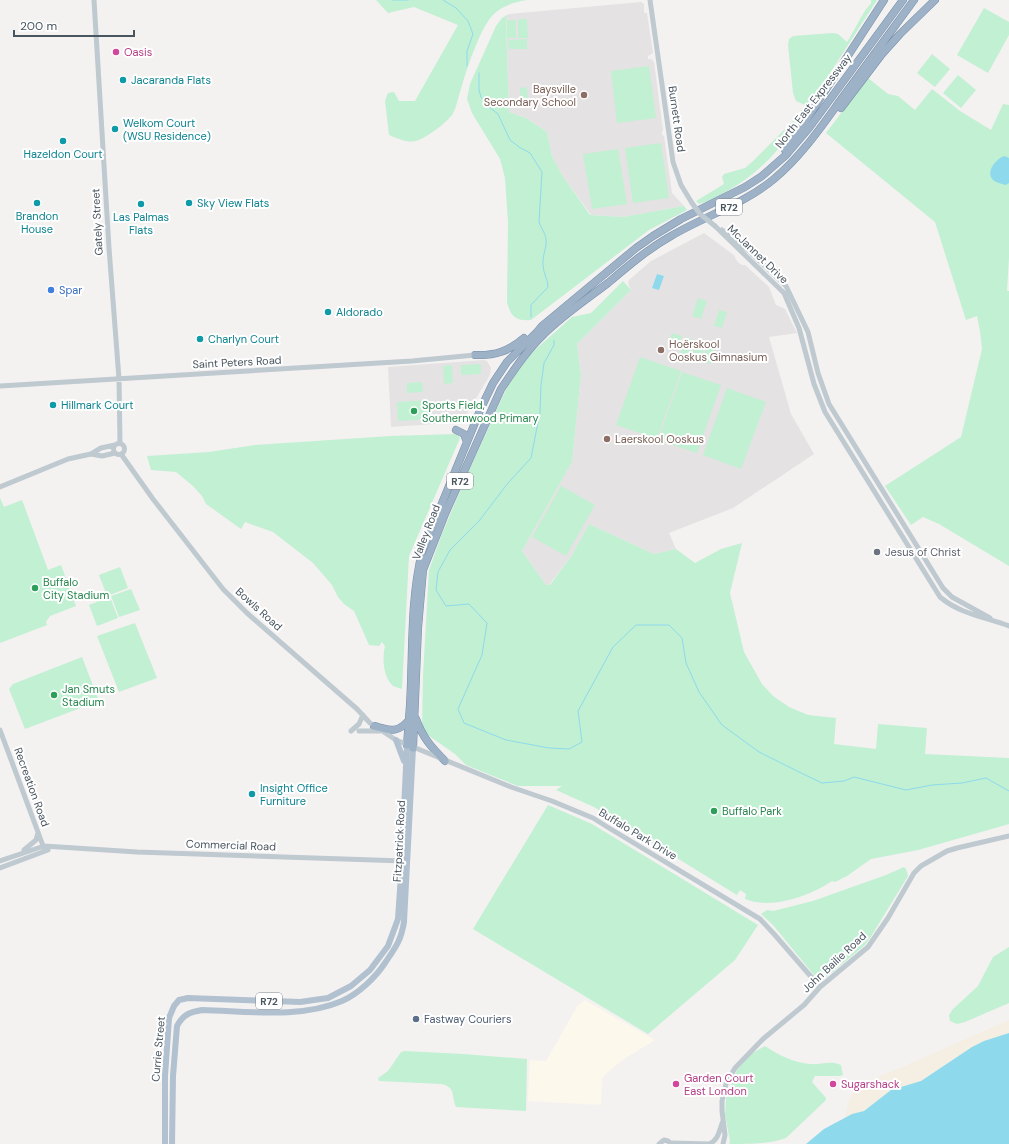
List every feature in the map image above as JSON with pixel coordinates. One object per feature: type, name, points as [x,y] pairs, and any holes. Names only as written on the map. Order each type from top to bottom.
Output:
[{"type":"highway","points":[[777,162],[795,137],[884,0]]},
{"type":"highway","name":"North East Expressway","points":[[604,275],[653,236],[681,219],[745,187],[762,176],[786,155],[801,138],[903,0]]},
{"type":"highway","name":"North East Expressway","points":[[626,268],[647,251],[672,235],[720,212],[762,188],[787,167],[820,128],[914,0]]},
{"type":"highway","points":[[820,128],[828,124],[875,63],[900,34],[934,0]]},
{"type":"highway","name":"Valley Road","points":[[410,747],[414,715],[418,628],[423,570],[444,514],[501,389],[515,369],[544,334],[626,268]]},
{"type":"highway","name":"Valley Road","points":[[410,747],[409,720],[413,629],[418,571],[422,552],[429,534],[481,408],[496,378],[511,358],[542,326],[604,275]]},
{"type":"highway","points":[[475,355],[494,355],[504,352],[513,347],[534,330],[542,326]]},
{"type":"highway","points":[[472,431],[481,427],[497,398]]},
{"type":"highway","points":[[456,430],[464,434],[467,442]]},
{"type":"highway","points":[[414,715],[422,735],[445,761]]},
{"type":"highway","points":[[374,726],[393,731],[404,726],[409,720]]},
{"type":"main road","points":[[396,740],[406,765]]},
{"type":"main road","name":"Fitzpatrick Road","points":[[402,935],[404,922],[406,765],[410,747]]},
{"type":"main road","name":"Fitzpatrick Road","points":[[398,919],[405,861],[410,747]]},
{"type":"main road","name":"Currie Street","points":[[165,1144],[165,1076],[169,1018],[174,1006],[179,1000],[188,998],[300,1002],[328,998],[351,986],[370,970],[388,946],[398,919]]},
{"type":"main road","name":"Currie Street","points":[[172,1144],[173,1076],[178,1026],[181,1019],[190,1012],[202,1010],[286,1012],[315,1010],[343,1001],[366,985],[380,970],[402,935]]},
{"type":"street","name":"Gately Street","points":[[94,0],[108,248],[119,379],[117,444]]},
{"type":"street","name":"Burnett Road","points":[[650,0],[673,162],[681,185],[692,203],[700,214],[715,226]]},
{"type":"street","name":"McJannet Drive","points":[[715,226],[728,233],[786,286],[814,384],[825,412],[940,597],[952,606],[974,616],[996,621]]},
{"type":"street","name":"McJannet Drive","points":[[715,226],[790,300],[808,332],[818,373],[830,404],[943,588],[952,597],[996,621],[1009,626]]},
{"type":"street","points":[[738,242],[744,250],[744,254]]},
{"type":"street","name":"Saint Peters Road","points":[[0,386],[381,363],[475,355]]},
{"type":"street","points":[[117,444],[113,448],[118,454]]},
{"type":"street","points":[[0,487],[68,459],[91,454],[101,448],[117,444],[124,448],[124,452],[118,454],[102,456],[91,454]]},
{"type":"street","name":"Bowls Road","points":[[118,454],[223,589],[247,613],[374,726],[380,731],[410,747]]},
{"type":"street","points":[[351,731],[359,724],[363,715]]},
{"type":"street","name":"Recreation Road","points":[[0,730],[45,849]]},
{"type":"street","points":[[359,731],[380,731]]},
{"type":"street","name":"Buffalo Park Drive","points":[[410,747],[593,818],[752,913],[771,930],[820,987]]},
{"type":"street","points":[[18,854],[33,843],[38,833]]},
{"type":"street","name":"John Bailie Road","points":[[724,1144],[725,1128],[723,1121],[723,1093],[735,1068],[763,1039],[804,1005],[820,987],[868,947],[888,918],[914,873],[920,866],[956,848],[1009,836]]},
{"type":"street","name":"Commercial Road","points":[[0,861],[18,854],[54,847],[166,854],[405,861]]},
{"type":"street","name":"Commercial Road","points":[[0,868],[45,849]]},
{"type":"street","name":"John Bailie Road","points":[[659,1144],[664,1140],[671,1144],[709,1144],[715,1141],[723,1121]]},
{"type":"shaded area","name":"Baysville Secondary School","points":[[641,2],[644,4],[644,13],[647,13],[653,53],[648,56],[648,59],[651,59],[654,62],[663,130],[662,135],[664,136],[672,193],[684,206],[623,217],[591,215],[562,175],[552,156],[547,132],[526,118],[509,112],[506,18],[509,14]]},
{"type":"shaded area","points":[[704,233],[735,256],[738,262],[745,265],[769,287],[776,305],[785,309],[797,333],[769,337],[791,414],[814,454],[733,508],[669,533],[676,549],[654,554],[589,524],[572,555],[549,585],[546,585],[522,551],[572,462],[581,375],[577,344],[631,290],[628,283],[629,280],[651,261]]},
{"type":"shaded area","points":[[487,361],[491,368],[490,375],[462,422],[391,427],[388,367]]},
{"type":"shaded area","points":[[585,1000],[655,1040],[624,1059],[602,1078],[601,1105],[528,1101],[530,1060],[546,1061],[578,1005]]},
{"type":"green space","points":[[376,0],[527,0],[508,5],[499,10],[487,22],[466,72],[454,112],[440,127],[420,140],[411,142],[389,135],[385,101],[388,93],[394,92],[399,101],[415,101],[458,25],[414,7],[388,13]]},
{"type":"green space","points":[[871,0],[877,0],[802,117],[782,145],[745,180],[718,196],[699,204],[696,201],[724,184],[722,177],[724,174],[745,168],[752,162],[796,118],[805,105],[796,101],[793,93],[788,45],[789,39],[793,36],[833,33],[838,34],[847,42],[868,6],[871,4]]},
{"type":"green space","points":[[984,8],[1009,22],[1009,35],[988,73],[957,55]]},
{"type":"green space","points":[[509,14],[506,18],[509,112],[526,118],[547,132],[552,156],[562,175],[590,215],[623,217],[684,206],[687,210],[649,230],[531,320],[521,320],[512,315],[507,302],[508,222],[505,178],[500,159],[472,113],[467,99],[470,84],[496,26],[502,18]]},
{"type":"green space","points":[[518,19],[527,19],[528,38],[518,38]]},
{"type":"green space","points":[[507,20],[516,20],[516,38],[507,38]]},
{"type":"green space","points":[[527,39],[527,49],[509,49],[508,40]]},
{"type":"green space","points":[[932,54],[950,69],[935,87],[917,73]]},
{"type":"green space","points":[[649,66],[656,118],[617,123],[611,71]]},
{"type":"green space","points":[[958,75],[976,90],[961,108],[943,93]]},
{"type":"green space","points":[[868,78],[888,94],[898,96],[915,110],[932,89],[960,111],[991,130],[1003,104],[1009,105],[1009,257],[1007,291],[1009,291],[1009,566],[939,524],[923,517],[911,525],[885,486],[961,437],[982,349],[977,316],[966,320],[935,222],[826,133]]},
{"type":"green space","points":[[527,87],[528,102],[521,103],[520,88]]},
{"type":"green space","points":[[661,143],[669,198],[633,203],[625,148]]},
{"type":"green space","points":[[618,149],[627,204],[592,209],[583,154]]},
{"type":"green space","points":[[623,281],[631,290],[577,344],[581,375],[572,462],[522,551],[546,585],[550,585],[572,555],[589,524],[654,554],[676,549],[695,563],[721,549],[742,543],[730,593],[744,652],[762,684],[773,696],[789,707],[808,715],[836,718],[834,744],[876,749],[878,724],[927,728],[925,754],[1009,758],[1009,824],[918,850],[871,859],[847,876],[835,882],[832,881],[813,892],[790,900],[766,903],[755,902],[745,899],[746,894],[740,890],[737,895],[594,807],[556,790],[562,786],[518,786],[466,765],[455,754],[422,731],[423,675],[429,570],[463,484],[507,387],[527,357],[572,317],[591,313]]},
{"type":"green space","points":[[698,298],[707,301],[701,319],[692,316]]},
{"type":"green space","points":[[719,310],[727,312],[722,328],[714,326]]},
{"type":"green space","points":[[672,333],[682,336],[678,348],[668,345]]},
{"type":"green space","points":[[686,337],[694,340],[689,357],[680,354]]},
{"type":"green space","points":[[697,340],[706,343],[700,361],[691,358]]},
{"type":"green space","points":[[708,344],[717,347],[711,364],[702,361]]},
{"type":"green space","points":[[640,357],[681,371],[657,439],[616,425]]},
{"type":"green space","points":[[481,364],[481,374],[461,375],[461,365]]},
{"type":"green space","points":[[452,365],[453,383],[444,384],[443,366]]},
{"type":"green space","points":[[682,372],[721,385],[697,453],[658,440]]},
{"type":"green space","points":[[422,382],[423,392],[407,393],[407,383]]},
{"type":"green space","points":[[727,388],[766,402],[741,469],[703,455]]},
{"type":"green space","name":"Sports Field, Southernwood Primary","points":[[429,400],[430,419],[398,421],[397,402]]},
{"type":"green space","points":[[456,434],[460,438],[409,556],[402,689],[393,686],[385,673],[385,646],[382,642],[379,646],[369,645],[354,611],[344,604],[338,597],[332,585],[313,563],[273,532],[245,522],[241,529],[206,504],[202,496],[193,486],[176,472],[151,470],[147,456],[209,452],[255,445],[391,436]]},
{"type":"green space","points":[[561,486],[595,505],[566,556],[532,537]]},
{"type":"green space","name":"Buffalo City Stadium","points":[[0,498],[4,507],[22,500],[48,570],[61,565],[76,606],[50,616],[46,622],[47,625],[0,643]]},
{"type":"green space","points":[[120,567],[128,588],[107,596],[99,575]]},
{"type":"green space","points":[[131,589],[140,610],[119,617],[111,596]]},
{"type":"green space","points":[[110,597],[118,618],[97,626],[89,605]]},
{"type":"green space","points":[[135,623],[157,678],[119,692],[97,636]]},
{"type":"green space","name":"Jan Smuts Stadium","points":[[82,657],[99,701],[25,729],[9,689],[13,684]]},
{"type":"green space","points":[[548,805],[592,824],[758,925],[735,960],[648,1034],[473,929]]},
{"type":"green space","points":[[904,867],[908,876],[865,945],[823,980],[818,980],[773,925],[761,914],[767,910],[773,911],[813,901]]},
{"type":"green space","points":[[1009,947],[1009,1003],[965,1022],[957,1024],[950,1021],[949,1015],[953,1009],[978,986],[993,957]]},
{"type":"green space","points":[[765,1046],[798,1062],[814,1064],[833,1063],[841,1065],[843,1075],[815,1076],[812,1082],[826,1098],[826,1100],[786,1138],[766,1143],[729,1144],[730,1141],[725,1115],[726,1098],[737,1070],[751,1054]]},
{"type":"green space","points":[[405,1051],[527,1059],[526,1111],[456,1107],[451,1089],[446,1085],[379,1081],[378,1078],[388,1071],[401,1052]]},
{"type":"sand","points":[[1009,1020],[1009,1033],[987,1041],[966,1052],[921,1081],[891,1090],[864,1111],[845,1117],[851,1096],[866,1083]]},
{"type":"water","points":[[1005,156],[1009,158],[1009,183],[1006,185],[993,180],[990,173],[995,162]]},
{"type":"water","points":[[657,274],[664,276],[659,290],[652,288]]},
{"type":"water","points":[[1009,1033],[1009,1144],[806,1144],[824,1129],[852,1114],[864,1111],[891,1090],[921,1081],[972,1047],[984,1041]]},
{"type":"waterway","points":[[392,0],[408,0]]},
{"type":"waterway","points":[[443,0],[456,8],[468,21],[473,34],[467,51],[467,66]]},
{"type":"waterway","points":[[479,73],[479,90],[481,97],[489,107],[498,114],[510,140],[530,153],[542,172],[539,222],[546,238],[543,265],[548,287],[531,305],[531,317]]},
{"type":"waterway","points":[[554,340],[554,345],[544,363],[541,385],[540,412],[531,458],[508,483],[479,521],[450,550],[438,572],[436,590],[446,606],[469,604],[487,623],[482,655],[458,709],[464,723],[506,740],[549,748],[569,749],[582,742],[578,711],[613,647],[636,625],[669,625],[682,638],[686,663],[699,692],[722,725],[759,752],[799,772],[822,783],[844,781],[854,777],[906,790],[932,785],[962,783],[986,778],[1009,791]]},
{"type":"place","name":"Oasis","points":[[116,52]]},
{"type":"place","name":"Jacaranda Flats","points":[[123,80]]},
{"type":"place","name":"Baysville Secondary School","points":[[584,95]]},
{"type":"place","name":"Welkom Court (WSU Residence)","points":[[115,129]]},
{"type":"place","name":"Hazeldon Court","points":[[63,141]]},
{"type":"place","name":"Brandon House","points":[[37,203]]},
{"type":"place","name":"Sky View Flats","points":[[189,203]]},
{"type":"place","name":"Las Palmas Flats","points":[[141,204]]},
{"type":"place","name":"Spar","points":[[51,290]]},
{"type":"place","name":"Aldorado","points":[[328,312]]},
{"type":"place","name":"Charlyn Court","points":[[200,339]]},
{"type":"place","name":"Hoërskool Ooskus Gimnasium","points":[[661,350]]},
{"type":"place","name":"Hillmark Court","points":[[53,405]]},
{"type":"place","name":"Sports Field, Southernwood Primary","points":[[414,411]]},
{"type":"place","name":"Laerskool Ooskus","points":[[607,439]]},
{"type":"place","name":"Jesus of Christ","points":[[877,552]]},
{"type":"place","name":"Buffalo City Stadium","points":[[35,588]]},
{"type":"place","name":"Jan Smuts Stadium","points":[[54,695]]},
{"type":"place","name":"Insight Office Furniture","points":[[252,794]]},
{"type":"place","name":"Buffalo Park","points":[[714,811]]},
{"type":"place","name":"Fastway Couriers","points":[[416,1019]]},
{"type":"place","name":"Garden Court East London","points":[[676,1084]]},
{"type":"place","name":"Sugarshack","points":[[833,1084]]}]
